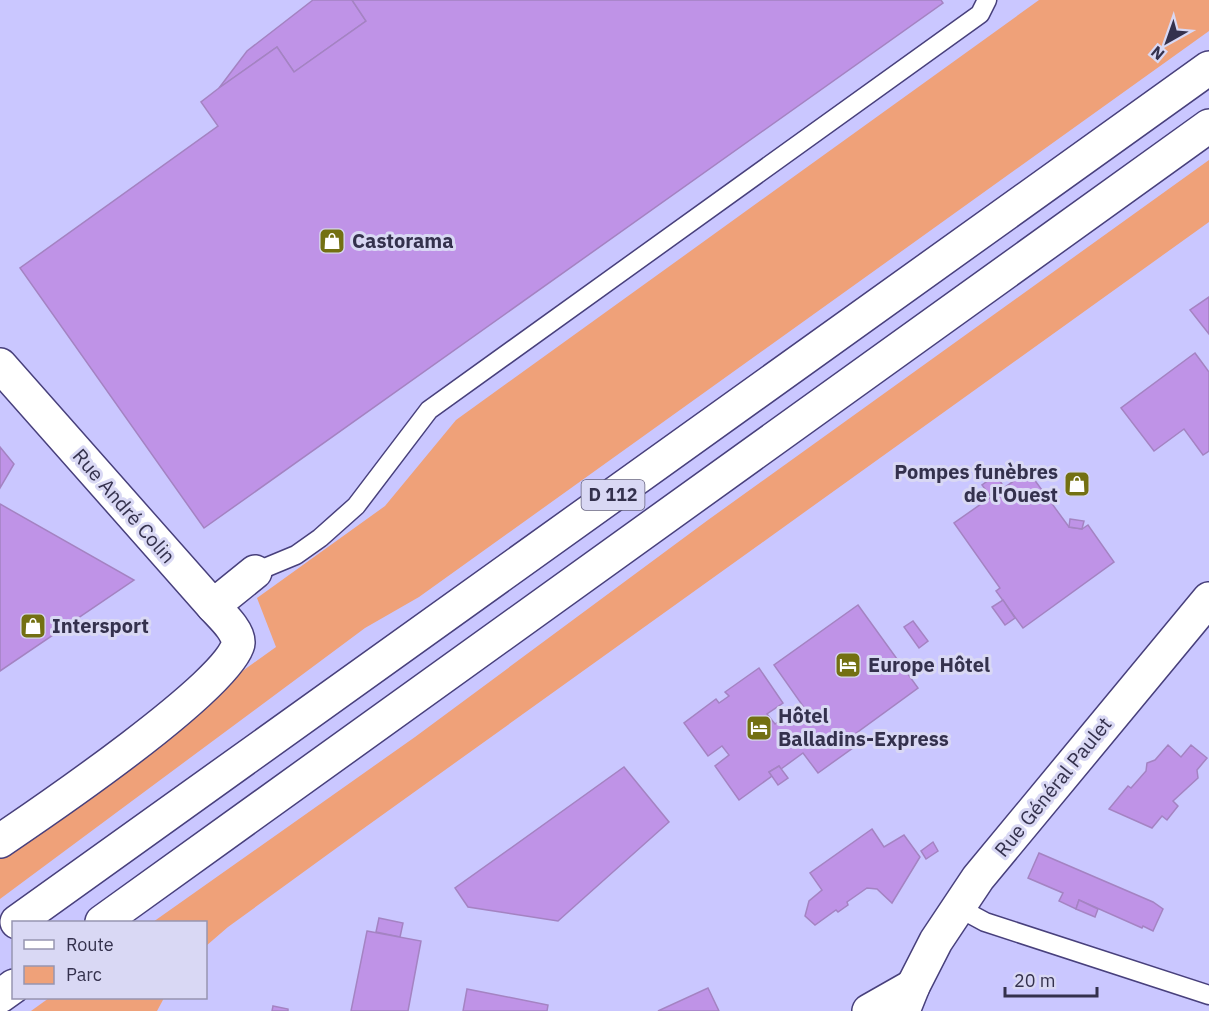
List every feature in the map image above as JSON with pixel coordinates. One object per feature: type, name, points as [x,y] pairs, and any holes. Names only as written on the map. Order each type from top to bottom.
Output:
[{"type":"main road","name":"D 112","points":[[18,921],[1209,68]]},
{"type":"main road","name":"D 112","points":[[103,921],[1209,126]]},
{"type":"main road","name":"Rue André Colin","points":[[0,365],[213,606],[236,635],[238,643],[236,652],[206,686],[110,764],[0,841]]},
{"type":"main road","points":[[213,606],[255,572]]},
{"type":"main road","name":"Rue Général Paulet","points":[[869,1011],[908,999],[936,941],[978,878],[1209,599]]},
{"type":"lane","points":[[255,572],[296,555],[320,538],[356,506],[429,410],[980,14],[987,0]]},
{"type":"lane","points":[[960,904],[972,915],[985,922],[1209,995]]},
{"type":"green space","points":[[1039,0],[1209,0],[1209,31],[419,597],[365,628],[0,899],[0,845],[276,647],[257,598],[385,506],[456,420]]},
{"type":"green space","points":[[1209,160],[1209,222],[360,831],[228,927],[207,945],[207,921],[154,921],[415,737],[708,520]]},
{"type":"green space","points":[[48,999],[163,999],[157,1011],[31,1011]]},
{"type":"building","points":[[313,0],[352,0],[366,21],[294,72],[277,47],[219,88],[247,51]]},
{"type":"building","name":"Castorama","points":[[352,0],[941,0],[943,3],[204,528],[20,268],[218,126],[201,102],[219,88],[277,47],[294,72],[366,21]]},
{"type":"building","points":[[1209,297],[1209,334],[1190,310]]},
{"type":"building","points":[[1195,353],[1209,372],[1209,451],[1203,455],[1184,429],[1154,451],[1121,408]]},
{"type":"building","points":[[0,447],[14,464],[0,488]]},
{"type":"building","points":[[1028,471],[1069,527],[1082,529],[1088,525],[1114,562],[1023,628],[996,591],[1000,588],[954,523]]},
{"type":"building","points":[[996,475],[1004,487],[991,497],[982,485]]},
{"type":"building","name":"Intersport","points":[[0,504],[134,580],[0,671]]},
{"type":"building","points":[[1070,519],[1084,521],[1082,529],[1069,527]]},
{"type":"building","points":[[1003,600],[1015,618],[1005,625],[992,607]]},
{"type":"building","points":[[858,605],[918,688],[851,737],[857,745],[818,773],[803,753],[781,769],[779,766],[769,772],[772,776],[739,800],[715,766],[729,755],[722,746],[708,756],[684,723],[716,699],[719,703],[729,696],[725,692],[759,668],[783,703],[767,714],[775,724],[790,713],[792,715],[803,706],[774,665]]},
{"type":"building","points":[[913,621],[928,641],[919,648],[904,627]]},
{"type":"building","points":[[1168,745],[1181,757],[1191,745],[1207,758],[1197,770],[1198,778],[1173,801],[1178,806],[1167,820],[1162,816],[1152,828],[1109,809],[1128,786],[1131,788],[1146,771],[1147,763],[1155,760]]},
{"type":"building","points":[[779,766],[788,778],[778,785],[769,772]]},
{"type":"building","points":[[624,767],[669,822],[558,921],[468,907],[455,888]]},
{"type":"building","points":[[872,829],[884,847],[904,835],[920,857],[892,903],[877,889],[867,888],[847,902],[848,905],[838,912],[836,910],[815,925],[805,916],[809,901],[822,890],[810,873]]},
{"type":"building","points":[[933,842],[938,851],[926,859],[921,851]]},
{"type":"building","points":[[1039,853],[1153,902],[1163,909],[1153,931],[1079,900],[1076,909],[1059,901],[1063,893],[1028,878]]},
{"type":"building","points":[[1079,900],[1098,909],[1095,917],[1076,909]]},
{"type":"building","points":[[379,918],[403,923],[400,937],[376,932]]},
{"type":"building","points":[[367,931],[421,941],[408,1011],[351,1011]]},
{"type":"building","points":[[708,988],[719,1011],[658,1011]]},
{"type":"building","points":[[467,989],[548,1005],[547,1011],[463,1011]]},
{"type":"building","points":[[273,1006],[288,1009],[288,1011],[272,1011]]},
{"type":"place","name":"Castorama","points":[[332,241]]},
{"type":"place","name":"Pompes funèbres de l'Ouest","points":[[1077,484]]},
{"type":"place","name":"Intersport","points":[[33,626]]},
{"type":"place","name":"Europe Hôtel","points":[[848,665]]},
{"type":"place","name":"Hôtel Balladins-Express","points":[[759,728]]}]
